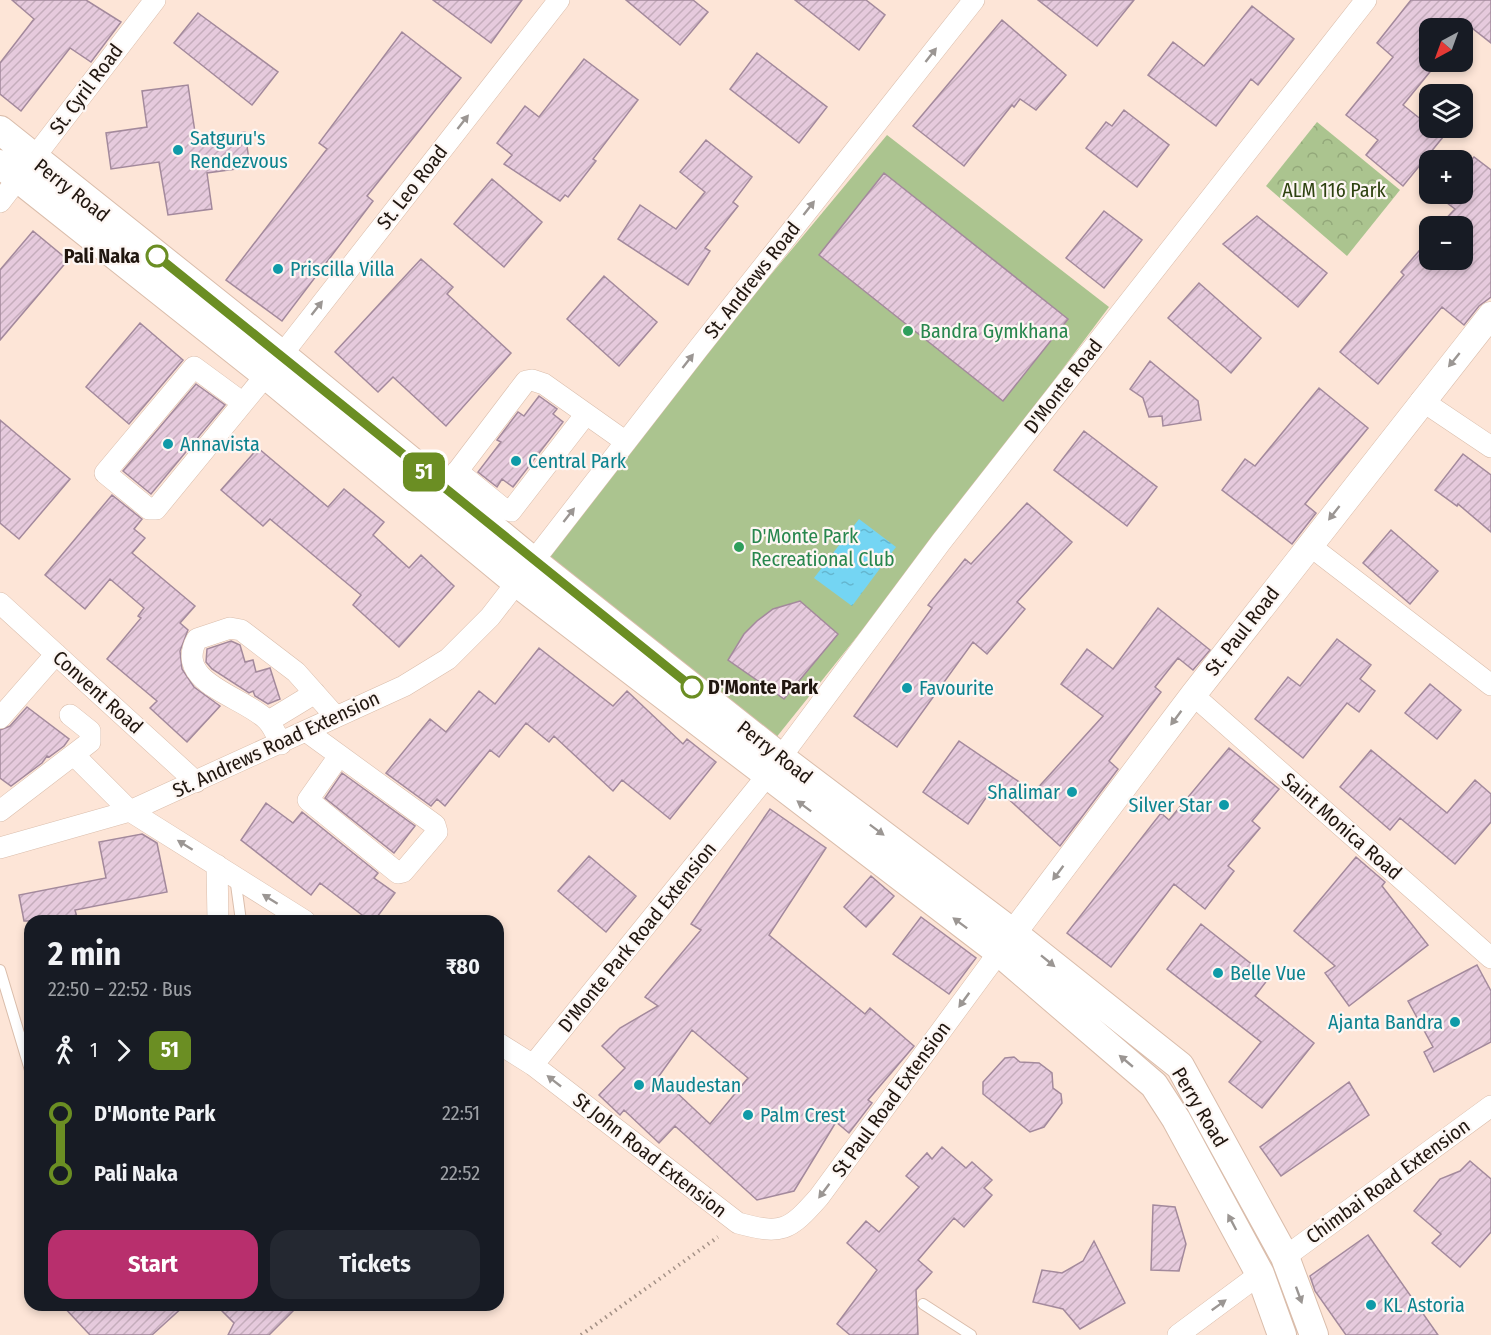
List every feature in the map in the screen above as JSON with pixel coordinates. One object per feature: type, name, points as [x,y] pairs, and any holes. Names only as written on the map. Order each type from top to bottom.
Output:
[{"type":"main road","name":"Perry Road","points":[[0,130],[17,167],[273,364],[443,490],[525,572],[773,767],[1006,943],[1180,1066],[1285,1257],[1314,1335]]},
{"type":"main road","name":"Perry Road","points":[[1006,943],[1154,1085],[1176,1119],[1260,1274],[1278,1323]]},
{"type":"main road","points":[[1260,1274],[1285,1257]]},
{"type":"street","name":"St. Cyril Road","points":[[0,202],[17,167],[155,0]]},
{"type":"street","name":"St. Leo Road","points":[[243,403],[194,367],[105,473],[153,511],[243,403],[559,0]]},
{"type":"street","name":"St. Andrews Road","points":[[525,572],[974,0]]},
{"type":"street","name":"D'Monte Road","points":[[773,767],[941,542],[1366,0]]},
{"type":"street","name":"St. Paul Road","points":[[1006,943],[1193,695],[1421,400],[1491,315]]},
{"type":"street","points":[[586,414],[511,511],[443,490],[526,381],[532,380],[544,384],[626,442]]},
{"type":"street","points":[[1421,400],[1491,447]]},
{"type":"street","points":[[1309,545],[1491,685]]},
{"type":"street","name":"St. Andrews Road Extension","points":[[5,842],[130,811],[404,686],[448,659],[490,617],[525,572]]},
{"type":"street","name":"Convent Road","points":[[0,603],[196,782]]},
{"type":"street","points":[[281,744],[269,722],[208,682],[195,670],[191,652],[197,639],[236,627],[296,672],[336,717]]},
{"type":"street","points":[[0,718],[56,654]]},
{"type":"street","points":[[269,722],[315,693]]},
{"type":"street","name":"Saint Monica Road","points":[[1193,695],[1491,958]]},
{"type":"street","points":[[0,811],[90,742],[92,736],[90,731],[70,714]]},
{"type":"street","points":[[306,731],[435,825],[437,832],[403,872],[398,873],[308,800],[339,756]]},
{"type":"street","points":[[74,755],[130,811],[296,915]]},
{"type":"street","name":"D'Monte Park Road Extension","points":[[533,1065],[773,767]]},
{"type":"street","points":[[219,915],[226,871]]},
{"type":"street","name":"St Paul Road Extension","points":[[772,1230],[796,1223],[819,1197],[1006,943]]},
{"type":"street","points":[[504,1047],[533,1065]]},
{"type":"street","name":"St John Road Extension","points":[[533,1065],[738,1223],[772,1230]]},
{"type":"street","name":"Chimbai Road Extension","points":[[1285,1257],[1491,1106]]},
{"type":"street","points":[[1178,1335],[1260,1274]]},
{"type":"lane","points":[[226,871],[239,915]]},
{"type":"lane","points":[[0,970],[24,1050]]},
{"type":"lane","points":[[922,1304],[971,1335]]},
{"type":"path","points":[[581,1335],[738,1223]]},
{"type":"green space","name":"ALM 116 Park","points":[[1317,122],[1400,190],[1347,256],[1266,186]]},
{"type":"green space","points":[[887,135],[1109,307],[936,538],[771,744],[542,557],[704,355]]},
{"type":"water","points":[[859,519],[896,547],[852,606],[814,578]]},
{"type":"building","points":[[12,0],[86,0],[121,22],[91,62],[70,48],[21,111],[0,94],[0,63],[34,19]]},
{"type":"building","points":[[433,0],[522,0],[491,43]]},
{"type":"building","points":[[626,0],[693,0],[708,12],[680,45]]},
{"type":"building","points":[[795,0],[866,0],[885,15],[859,50]]},
{"type":"building","points":[[1038,0],[1134,0],[1097,46]]},
{"type":"building","points":[[1411,0],[1491,0],[1491,43],[1473,29],[1473,18],[1419,18],[1419,72],[1430,72],[1403,105],[1419,118],[1419,138],[1442,138],[1432,150],[1419,150],[1419,166],[1403,186],[1366,155],[1378,140],[1346,115],[1393,57],[1377,43]]},
{"type":"building","points":[[1252,6],[1294,39],[1258,85],[1251,79],[1216,126],[1148,75],[1173,42],[1204,66]]},
{"type":"building","points":[[198,13],[278,72],[252,105],[174,43]]},
{"type":"building","points":[[1002,20],[1066,75],[1036,110],[1020,99],[1014,107],[1012,105],[964,166],[913,126]]},
{"type":"building","points":[[402,32],[461,78],[367,196],[373,201],[282,321],[226,280],[327,149],[319,143]]},
{"type":"building","points":[[757,53],[827,107],[799,143],[730,89]]},
{"type":"building","points":[[584,59],[638,100],[593,159],[596,161],[568,197],[565,195],[560,201],[504,164],[512,155],[497,143],[525,106],[539,117]]},
{"type":"building","name":"Satguru's Rendezvous","points":[[188,85],[196,139],[245,132],[250,167],[207,173],[212,209],[168,215],[159,162],[111,169],[106,133],[147,127],[142,91]]},
{"type":"building","points":[[1124,110],[1169,145],[1137,187],[1086,148],[1106,122],[1112,126]]},
{"type":"building","points":[[706,140],[752,177],[733,202],[738,206],[705,248],[710,251],[688,285],[618,239],[640,205],[676,229],[705,192],[680,172]]},
{"type":"building","points":[[1474,157],[1491,170],[1491,297],[1479,306],[1464,325],[1442,307],[1378,384],[1340,352],[1404,275],[1401,272],[1419,251],[1419,270],[1473,270],[1473,216],[1448,216],[1455,209],[1448,204],[1473,204]]},
{"type":"building","points":[[884,173],[1068,319],[1003,401],[819,255]]},
{"type":"building","points":[[492,179],[542,222],[504,267],[454,224]]},
{"type":"building","points":[[1104,211],[1142,240],[1104,288],[1066,258]]},
{"type":"building","points":[[1257,216],[1327,273],[1298,307],[1223,244]]},
{"type":"building","points":[[33,231],[68,260],[0,340],[0,270]]},
{"type":"building","points":[[421,259],[453,287],[447,294],[511,353],[446,426],[393,377],[378,392],[335,352]]},
{"type":"building","points":[[604,276],[657,322],[619,366],[567,319]]},
{"type":"building","points":[[1199,283],[1261,338],[1231,373],[1168,318]]},
{"type":"building","points":[[140,323],[183,360],[129,424],[86,387]]},
{"type":"building","points":[[1150,361],[1198,401],[1201,420],[1163,426],[1162,416],[1149,417],[1143,398],[1130,389]]},
{"type":"building","name":"Annavista","points":[[196,384],[225,405],[151,494],[123,471]]},
{"type":"building","points":[[1319,388],[1368,428],[1305,504],[1316,513],[1292,544],[1222,490],[1245,459],[1255,466]]},
{"type":"building","name":"Central Park","points":[[539,396],[557,409],[553,414],[563,422],[513,487],[502,479],[497,487],[478,472],[501,442],[497,440],[518,412],[524,416]]},
{"type":"building","points":[[0,420],[70,479],[19,539],[0,523]]},
{"type":"building","points":[[1084,431],[1157,487],[1127,526],[1054,470]]},
{"type":"building","points":[[258,448],[328,507],[344,489],[384,522],[373,535],[409,568],[421,555],[454,586],[399,647],[353,605],[361,595],[270,519],[263,526],[221,490]]},
{"type":"building","points":[[1463,454],[1491,475],[1491,532],[1458,504],[1457,506],[1435,490]]},
{"type":"building","points":[[112,495],[142,519],[134,529],[145,538],[132,553],[195,606],[180,623],[188,630],[180,651],[182,669],[194,687],[220,706],[187,742],[150,708],[157,701],[107,659],[141,618],[138,616],[144,608],[110,579],[85,609],[45,575]]},
{"type":"building","points":[[1027,503],[1072,542],[1017,602],[1025,609],[987,654],[973,642],[897,747],[854,716],[932,608],[928,605],[965,559],[971,564]]},
{"type":"building","points":[[1391,530],[1438,571],[1410,604],[1363,563]]},
{"type":"building","name":"D'Monte Park Recreational Club","points":[[800,601],[838,634],[784,699],[728,660],[744,634],[757,621],[773,609]]},
{"type":"building","points":[[1158,608],[1210,650],[1193,670],[1178,658],[1155,687],[1161,692],[1109,761],[1118,769],[1060,846],[994,786],[968,824],[923,792],[959,741],[1034,792],[1103,716],[1061,684],[1087,649],[1113,669]]},
{"type":"building","points":[[1337,639],[1371,665],[1360,679],[1375,691],[1359,712],[1347,703],[1303,758],[1255,719],[1288,677],[1300,686]]},
{"type":"building","points":[[231,641],[240,645],[245,662],[253,660],[256,672],[270,668],[280,699],[268,704],[255,696],[253,691],[249,693],[212,669],[206,662],[207,649]]},
{"type":"building","points":[[539,648],[613,706],[627,691],[683,744],[687,739],[716,762],[670,819],[622,780],[613,791],[554,736],[549,742],[526,723],[499,757],[490,750],[445,806],[437,799],[431,806],[386,773],[430,719],[446,732],[479,691],[495,704]]},
{"type":"building","points":[[1430,684],[1461,710],[1437,739],[1405,713]]},
{"type":"building","points":[[27,707],[69,739],[64,746],[49,757],[47,756],[42,763],[11,786],[0,778],[0,730],[10,726]]},
{"type":"building","points":[[1229,748],[1279,789],[1252,821],[1260,828],[1228,866],[1234,871],[1205,909],[1174,884],[1111,967],[1067,933],[1161,813],[1169,820]]},
{"type":"building","points":[[1371,750],[1447,813],[1475,780],[1491,794],[1491,822],[1455,864],[1400,818],[1390,830],[1340,787]]},
{"type":"building","points":[[342,773],[415,826],[394,853],[325,798]]},
{"type":"building","points":[[266,803],[293,823],[302,812],[378,873],[374,878],[395,893],[378,915],[362,915],[320,883],[311,895],[241,840]]},
{"type":"building","points":[[770,809],[826,848],[769,935],[865,1014],[870,1008],[914,1046],[868,1100],[872,1103],[849,1133],[836,1122],[794,1191],[757,1200],[675,1126],[659,1143],[624,1110],[620,1115],[599,1095],[625,1068],[602,1046],[620,1028],[658,1006],[645,997],[701,930],[691,924]],"holes":[[[692,1030],[748,1078],[710,1124],[659,1076]]]},
{"type":"building","points":[[142,834],[157,843],[167,892],[75,910],[76,915],[24,915],[24,921],[19,895],[106,878],[99,842]]},
{"type":"building","points":[[589,856],[636,896],[606,932],[558,891]]},
{"type":"building","points":[[1356,857],[1385,882],[1382,886],[1428,945],[1349,1006],[1325,973],[1335,966],[1294,931]]},
{"type":"building","points":[[871,876],[894,896],[866,927],[844,907]]},
{"type":"building","points":[[921,917],[976,958],[949,994],[893,954]]},
{"type":"building","points":[[1201,924],[1269,978],[1255,996],[1314,1043],[1262,1108],[1229,1082],[1261,1042],[1167,969]]},
{"type":"building","name":"Ajanta Bandra","points":[[1477,965],[1491,991],[1491,1042],[1434,1072],[1424,1052],[1433,1047],[1408,1001]]},
{"type":"building","points":[[1014,1057],[1020,1062],[1039,1063],[1052,1073],[1053,1088],[1061,1094],[1062,1103],[1044,1127],[1030,1132],[983,1094],[983,1082],[1005,1058]]},
{"type":"building","points":[[1349,1082],[1369,1115],[1281,1176],[1260,1147]]},
{"type":"building","points":[[942,1147],[966,1168],[972,1162],[992,1180],[984,1188],[992,1195],[964,1227],[954,1218],[918,1260],[932,1272],[916,1290],[918,1335],[850,1335],[837,1324],[877,1270],[847,1243],[866,1221],[879,1232],[919,1187],[906,1176],[927,1153],[932,1159]]},
{"type":"building","points":[[1470,1161],[1491,1179],[1491,1232],[1460,1267],[1432,1243],[1441,1234],[1414,1211],[1440,1179],[1460,1171]]},
{"type":"building","points":[[1153,1205],[1175,1207],[1186,1244],[1179,1271],[1151,1270]]},
{"type":"building","name":"KL Astoria","points":[[1368,1235],[1438,1335],[1346,1335],[1315,1291],[1310,1276]]},
{"type":"building","points":[[1094,1241],[1125,1303],[1080,1329],[1063,1309],[1033,1302],[1042,1270],[1062,1273],[1083,1261]]},
{"type":"building","points":[[68,1311],[178,1311],[152,1335],[90,1335]]},
{"type":"building","points":[[222,1311],[293,1311],[269,1335],[228,1335],[234,1323]]},
{"type":"bus line","name":"51","points":[[157,256],[281,354],[516,548],[692,687]]},
{"type":"place","name":"Satguru's Rendezvous","points":[[178,150]]},
{"type":"place","name":"Pali Naka","points":[[157,256]]},
{"type":"place","name":"Priscilla Villa","points":[[278,269]]},
{"type":"place","name":"Bandra Gymkhana","points":[[908,331]]},
{"type":"place","name":"Annavista","points":[[168,444]]},
{"type":"place","name":"Central Park","points":[[516,461]]},
{"type":"place","name":"D'Monte Park Recreational Club","points":[[739,547]]},
{"type":"place","name":"D'Monte Park","points":[[692,687]]},
{"type":"place","name":"Favourite","points":[[907,688]]},
{"type":"place","name":"Shalimar","points":[[1072,792]]},
{"type":"place","name":"Silver Star","points":[[1224,805]]},
{"type":"place","name":"Belle Vue","points":[[1218,973]]},
{"type":"place","name":"Ajanta Bandra","points":[[1455,1022]]},
{"type":"place","name":"Maudestan","points":[[639,1085]]},
{"type":"place","name":"Palm Crest","points":[[748,1115]]},
{"type":"place","name":"KL Astoria","points":[[1371,1305]]}]
